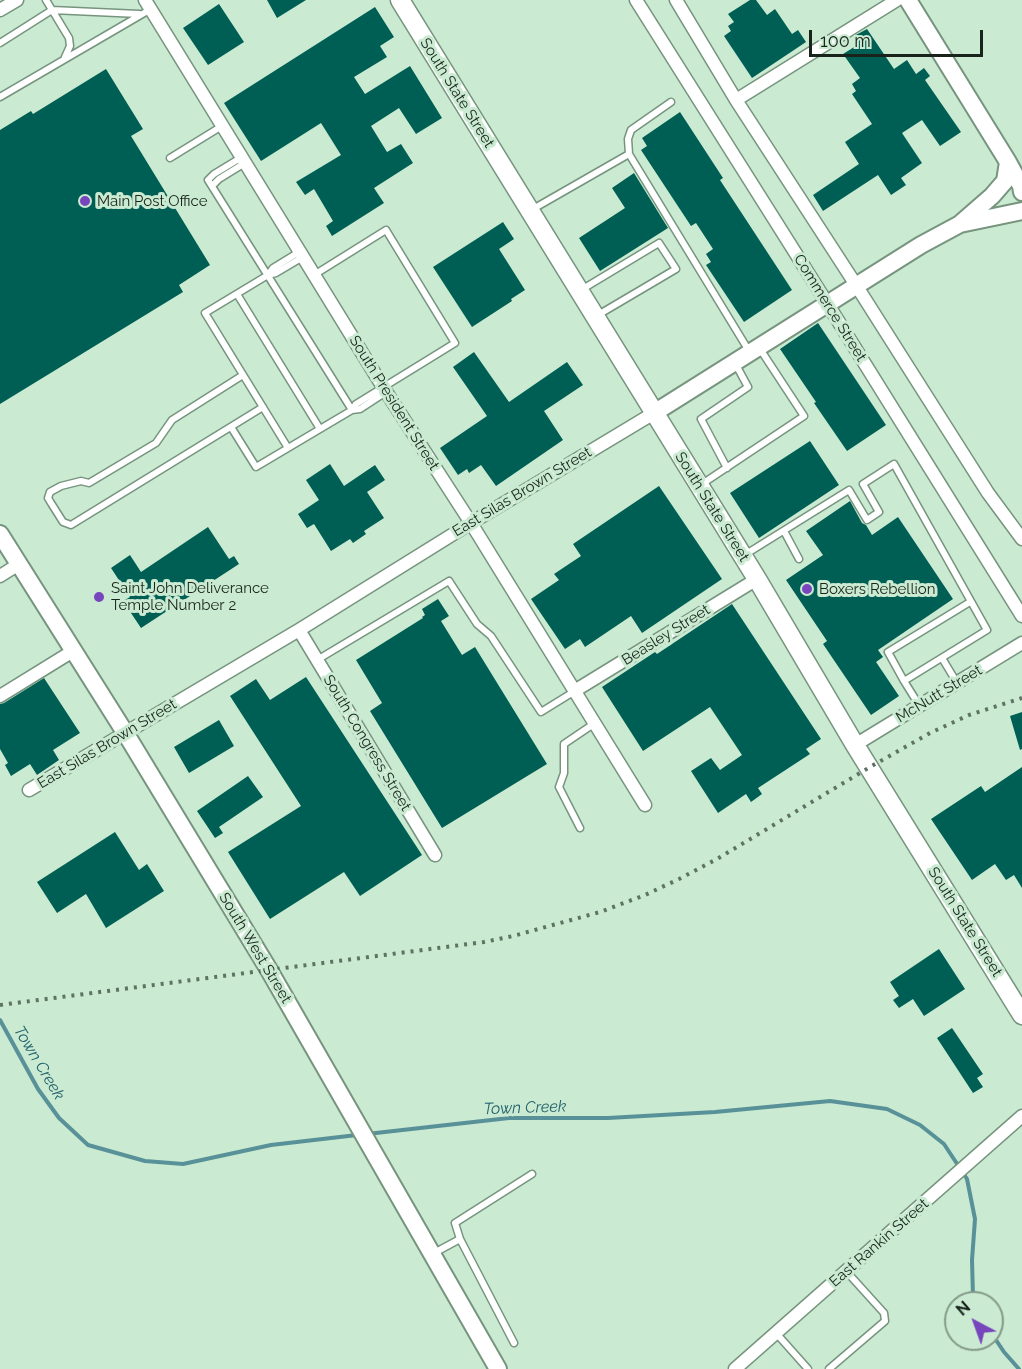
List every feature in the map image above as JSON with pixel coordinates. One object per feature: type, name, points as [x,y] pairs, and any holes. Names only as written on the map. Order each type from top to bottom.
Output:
[{"type":"main road","name":"South State Street","points":[[400,0],[743,556],[855,745],[1022,1015]]},
{"type":"street","points":[[0,10],[17,0]]},
{"type":"street","name":"Commerce Street","points":[[636,0],[1022,616]]},
{"type":"street","points":[[676,0],[736,100],[988,493],[1022,539]]},
{"type":"street","points":[[736,100],[897,0]]},
{"type":"street","points":[[908,0],[1008,162],[1022,192]]},
{"type":"street","name":"South President Street","points":[[145,8],[222,126],[576,690],[645,805]]},
{"type":"street","points":[[960,224],[992,196],[1005,181],[1008,162]]},
{"type":"street","name":"East Silas Brown Street","points":[[29,790],[299,630],[921,245],[960,224],[1022,211]]},
{"type":"street","name":"South West Street","points":[[0,534],[126,734],[269,970],[498,1369]]},
{"type":"street","points":[[0,576],[19,564]]},
{"type":"street","name":"Beasley Street","points":[[576,690],[757,579]]},
{"type":"street","name":"South Congress Street","points":[[299,630],[435,855]]},
{"type":"street","name":"McNutt Street","points":[[855,745],[1022,643]]},
{"type":"street","points":[[0,696],[74,651]]},
{"type":"street","name":"East Rankin Street","points":[[735,1369],[1022,1116]]},
{"type":"lane","points":[[46,0],[69,38],[65,58]]},
{"type":"lane","points":[[0,44],[52,10],[145,8]]},
{"type":"lane","points":[[0,97],[145,8]]},
{"type":"lane","points":[[671,102],[631,129],[628,139],[629,154],[754,350],[804,416],[699,486]]},
{"type":"lane","points":[[170,158],[222,126]]},
{"type":"lane","points":[[530,211],[629,154]]},
{"type":"lane","points":[[243,160],[214,174],[210,183],[352,410]]},
{"type":"lane","points":[[231,427],[256,467],[352,410],[356,404],[385,389],[455,343],[386,230],[314,275]]},
{"type":"lane","points":[[579,291],[659,243],[676,269],[595,317]]},
{"type":"lane","points":[[288,448],[205,313],[268,274],[273,268],[301,254]]},
{"type":"lane","points":[[237,294],[320,429]]},
{"type":"lane","points":[[727,468],[701,419],[748,387],[734,362]]},
{"type":"lane","points":[[243,375],[172,420],[156,443],[89,483],[81,480],[61,486],[50,492],[48,498],[63,522],[71,525],[263,407]]},
{"type":"lane","points":[[743,556],[849,490],[867,520],[879,512],[863,484],[894,464],[987,630],[904,681]]},
{"type":"lane","points":[[784,531],[799,559]]},
{"type":"lane","points":[[317,660],[449,581],[477,624],[491,636],[541,712],[576,690]]},
{"type":"lane","points":[[919,705],[888,652],[970,602]]},
{"type":"lane","points":[[942,658],[957,683]]},
{"type":"lane","points":[[580,828],[559,787],[564,773],[564,744],[595,723]]},
{"type":"lane","points":[[514,1343],[460,1239],[455,1223],[532,1174]]},
{"type":"lane","points":[[432,1254],[460,1239]]},
{"type":"lane","points":[[829,1369],[885,1321],[884,1313],[846,1271]]},
{"type":"lane","points":[[776,1333],[808,1369]]},
{"type":"building","points":[[267,0],[306,0],[277,18]]},
{"type":"building","points":[[750,0],[756,0],[767,15],[775,9],[792,34],[798,30],[806,42],[752,78],[724,36],[731,31],[728,26],[734,22],[728,14]]},
{"type":"building","points":[[219,4],[244,42],[208,65],[183,28]]},
{"type":"building","points":[[375,7],[394,37],[380,46],[387,57],[354,77],[365,94],[410,66],[442,118],[416,134],[399,108],[371,126],[387,152],[401,144],[413,163],[374,188],[384,203],[332,236],[326,226],[333,221],[314,189],[305,195],[296,182],[341,155],[321,123],[261,161],[224,103]]},
{"type":"building","points":[[867,29],[894,69],[907,60],[916,74],[924,68],[930,76],[925,80],[961,132],[940,146],[922,120],[902,133],[922,163],[901,178],[906,185],[891,195],[878,175],[823,211],[813,195],[859,164],[845,142],[872,124],[852,94],[856,91],[852,84],[860,78],[843,54],[859,44],[854,36]]},
{"type":"building","name":"Main Post Office","points":[[106,69],[143,129],[131,136],[210,265],[179,285],[183,292],[0,404],[0,130],[31,111],[33,114]]},
{"type":"building","points":[[680,112],[723,178],[720,180],[792,290],[744,322],[706,265],[711,262],[706,254],[713,249],[696,223],[691,226],[641,150],[647,146],[642,138]]},
{"type":"building","points":[[634,173],[668,228],[600,271],[579,238],[625,208],[612,188]]},
{"type":"building","points":[[503,222],[514,239],[499,249],[525,290],[472,327],[433,267]]},
{"type":"building","points":[[818,323],[886,425],[847,451],[780,349]]},
{"type":"building","points":[[474,352],[509,402],[567,362],[583,385],[544,411],[563,440],[496,486],[481,465],[469,473],[467,469],[458,475],[440,448],[487,416],[453,367]]},
{"type":"building","points":[[810,441],[839,485],[759,538],[730,493]]},
{"type":"building","points":[[330,464],[344,486],[375,465],[385,480],[367,492],[384,518],[364,531],[366,534],[353,543],[350,539],[331,551],[314,524],[307,528],[298,514],[319,500],[306,480]]},
{"type":"building","points":[[659,486],[722,579],[642,633],[631,616],[585,647],[580,639],[565,649],[531,599],[559,580],[554,574],[581,556],[573,544]]},
{"type":"building","points":[[850,501],[862,523],[872,535],[898,517],[953,599],[878,650],[883,657],[876,662],[899,696],[871,715],[823,644],[827,641],[786,580],[823,555],[806,531]]},
{"type":"building","points":[[208,527],[229,559],[234,556],[239,564],[141,628],[123,601],[130,597],[111,568],[130,555],[141,572]]},
{"type":"building","points":[[438,599],[449,616],[441,621],[462,655],[475,647],[547,764],[442,828],[370,711],[382,703],[356,660],[423,618],[425,615],[422,609]]},
{"type":"building","points":[[732,604],[821,739],[806,749],[810,754],[758,788],[762,794],[751,802],[746,794],[718,813],[691,771],[711,758],[720,770],[742,755],[710,707],[643,751],[602,687]]},
{"type":"building","points":[[306,677],[422,855],[360,896],[344,872],[270,919],[228,852],[301,806],[230,696],[256,679],[270,700]]},
{"type":"building","points":[[44,678],[80,733],[53,750],[59,760],[37,775],[30,764],[11,776],[5,765],[8,763],[0,749],[0,704]]},
{"type":"building","points":[[1022,712],[1022,749],[1020,750],[1010,716]]},
{"type":"building","points":[[219,720],[234,746],[189,773],[174,747]]},
{"type":"building","points":[[1022,767],[1022,888],[1014,875],[1006,880],[995,864],[972,880],[931,819],[981,786],[985,792]]},
{"type":"building","points":[[248,776],[263,797],[219,827],[223,833],[215,838],[197,811]]},
{"type":"building","points":[[115,832],[139,870],[147,864],[164,891],[106,928],[86,894],[57,913],[37,882]]},
{"type":"building","points":[[939,949],[965,989],[924,1016],[913,999],[899,1008],[893,1000],[899,996],[890,982]]},
{"type":"building","points":[[952,1028],[983,1074],[977,1078],[983,1087],[973,1093],[937,1038]]},
{"type":"waterway","name":"Town Creek","points":[[0,1020],[38,1089],[59,1118],[88,1145],[145,1161],[183,1164],[271,1145],[357,1135]]},
{"type":"waterway","name":"Town Creek","points":[[367,1134],[509,1118],[608,1118],[715,1112],[830,1101],[887,1109],[920,1125],[944,1144],[967,1179],[975,1219],[973,1291]]},
{"type":"waterway","name":"Town Creek","points":[[1003,1351],[1019,1369]]},
{"type":"railway","points":[[0,1005],[484,942],[600,912],[645,895],[717,859],[930,733],[969,715],[1022,698]]},
{"type":"place","name":"Main Post Office","points":[[85,201]]},
{"type":"place","name":"Boxers Rebellion","points":[[807,589]]},
{"type":"place","name":"Saint John Deliverance Temple Number 2","points":[[99,597]]}]
